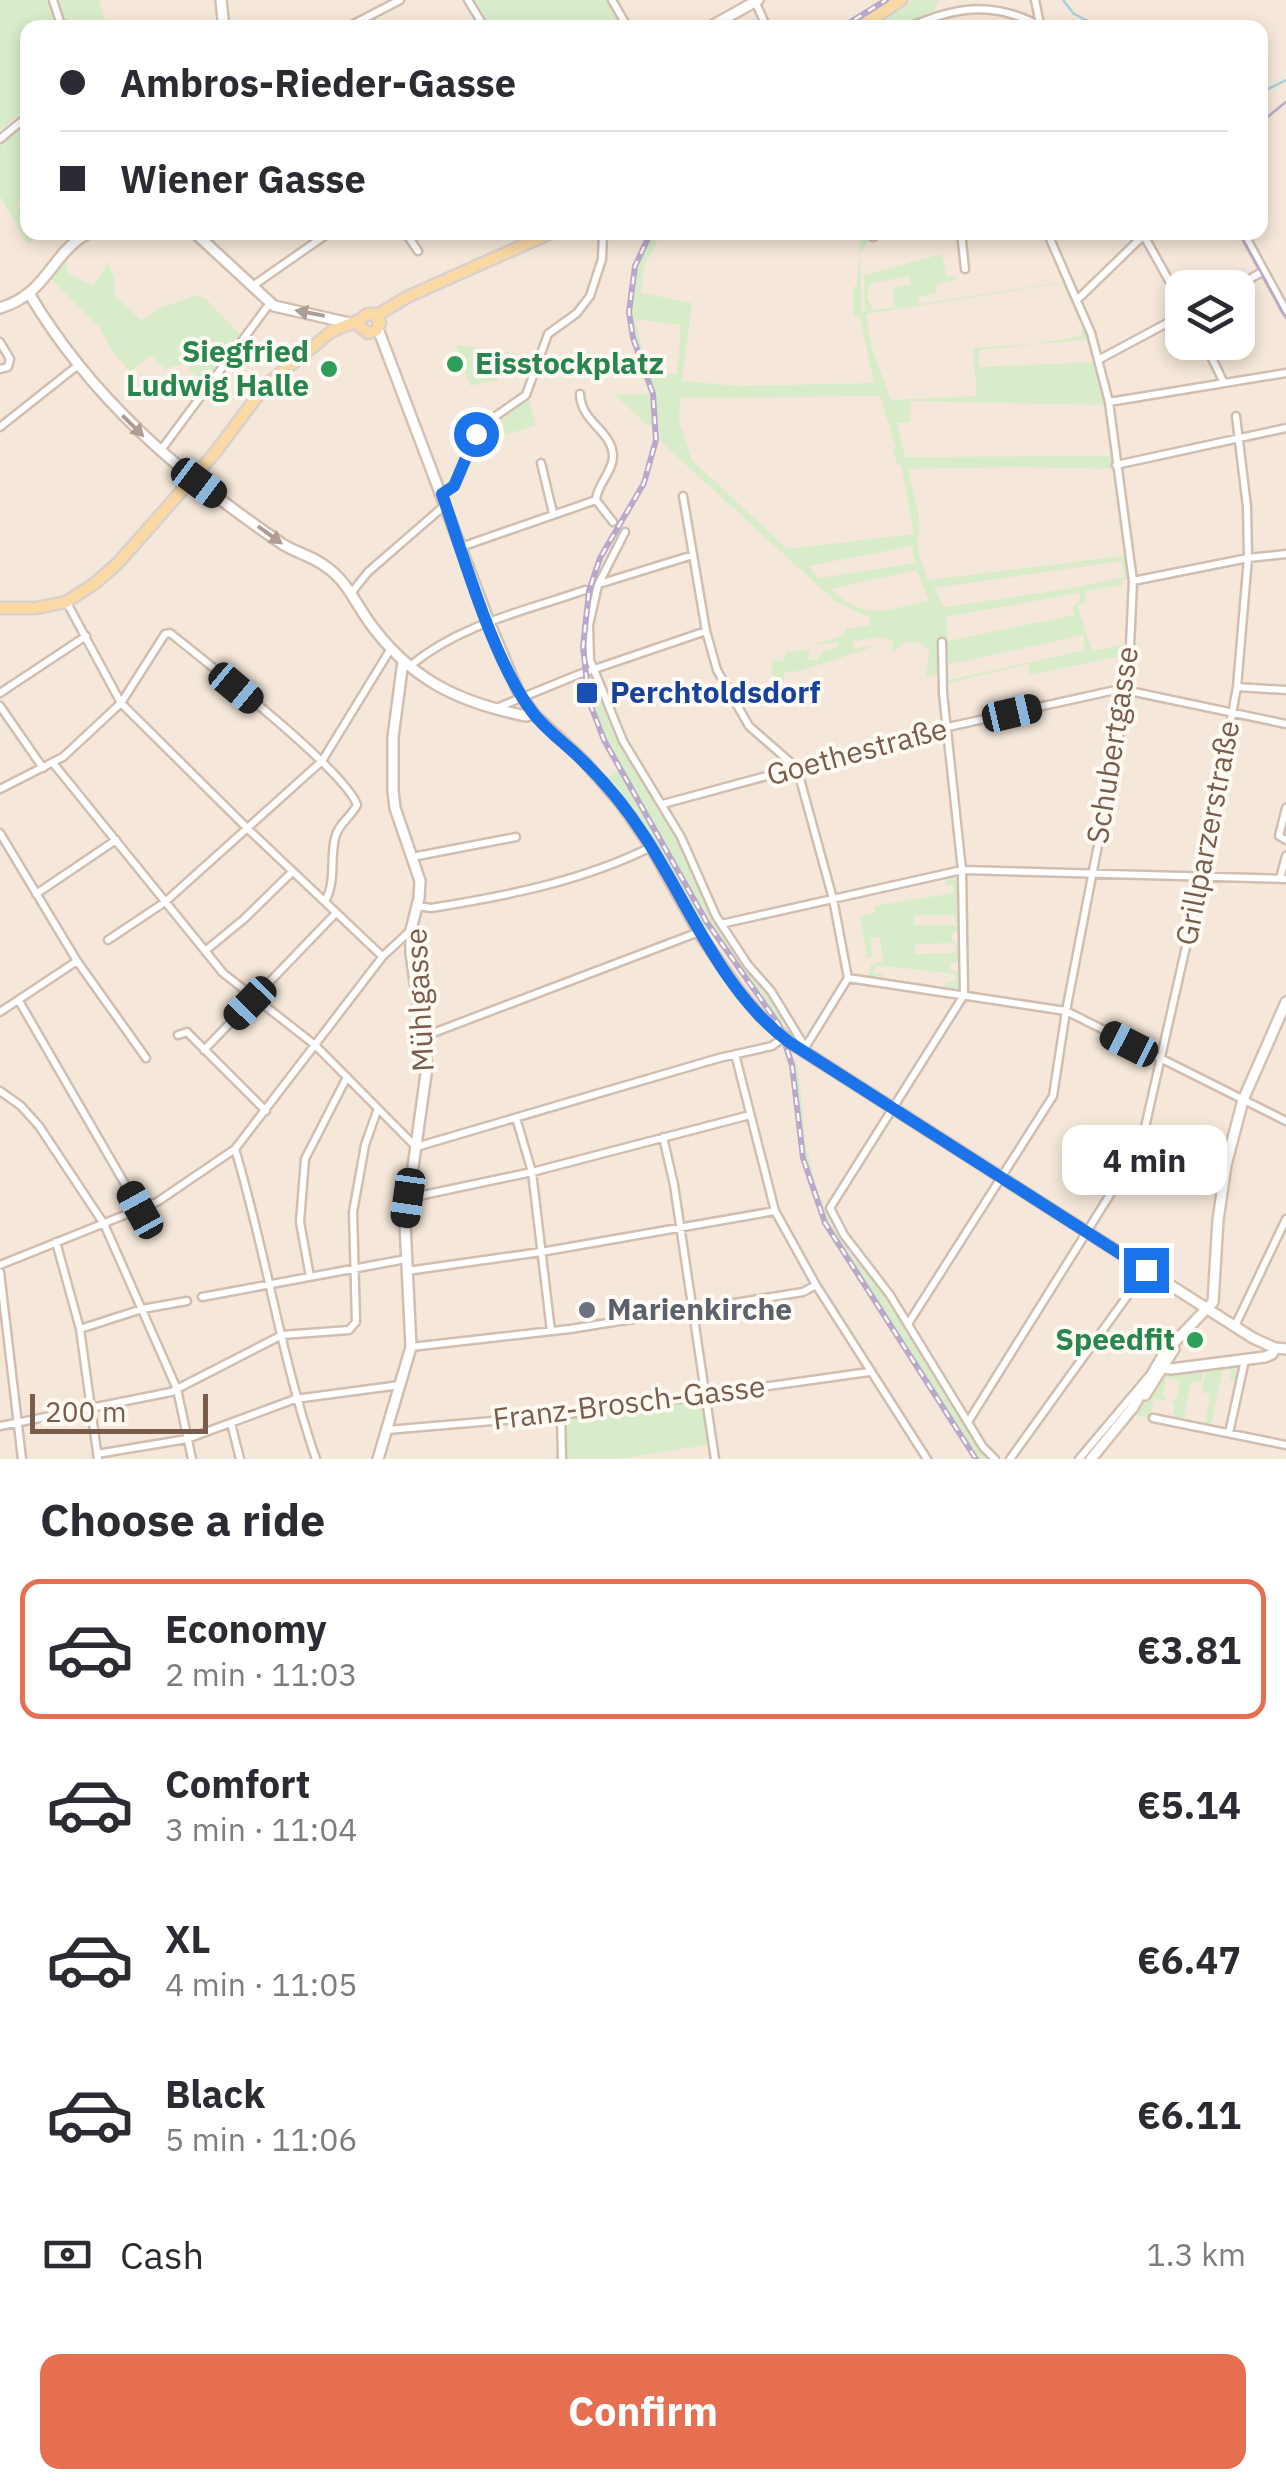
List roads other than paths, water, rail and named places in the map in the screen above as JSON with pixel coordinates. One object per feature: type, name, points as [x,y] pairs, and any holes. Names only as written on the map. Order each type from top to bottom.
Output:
[{"type":"main road","points":[[871,20],[900,0]]},
{"type":"main road","points":[[723,20],[757,1]]},
{"type":"main road","points":[[0,308],[30,295],[75,240]]},
{"type":"main road","points":[[203,240],[270,303],[367,324],[385,349],[489,622],[522,696],[534,714],[611,790],[651,846],[699,932],[740,992],[780,1035],[1277,1351]]},
{"type":"main road","points":[[0,608],[36,608],[66,602],[118,563],[265,386],[316,344],[367,324],[399,301],[535,240]]},
{"type":"main road","points":[[30,295],[92,386],[192,477],[281,544],[326,566],[352,592],[390,650],[466,702],[526,716],[534,714]]},
{"type":"main road","name":"Mühlgasse","points":[[378,1459],[411,1347],[404,1237],[427,1068],[411,935],[420,887],[393,791],[393,737],[407,664]]},
{"type":"main road","points":[[1091,1459],[1183,1334],[1213,1300],[1226,1165],[1243,1100],[1286,1002]]},
{"type":"main road","points":[[1156,1370],[1244,1360],[1277,1351]]},
{"type":"street","points":[[361,20],[400,0]]},
{"type":"street","points":[[922,20],[951,4],[994,5],[1033,20]]},
{"type":"street","points":[[0,139],[20,123]]},
{"type":"street","points":[[254,285],[319,240]]},
{"type":"street","points":[[411,240],[418,250]]},
{"type":"street","points":[[352,592],[454,486],[480,427],[526,395],[548,334],[576,313],[590,296],[602,259],[603,240]]},
{"type":"street","points":[[963,240],[965,269]]},
{"type":"street","name":"Schubertgasse","points":[[908,1324],[1053,1096],[1128,689],[1133,581],[1109,402],[1100,359],[1051,240]]},
{"type":"street","points":[[1077,300],[1137,240]]},
{"type":"street","points":[[1148,240],[1165,272]]},
{"type":"street","points":[[1247,240],[1286,310]]},
{"type":"street","points":[[1255,275],[1264,270]]},
{"type":"street","points":[[160,451],[270,303]]},
{"type":"street","points":[[1100,359],[1165,324]]},
{"type":"street","points":[[0,342],[10,359],[8,368],[0,369]]},
{"type":"street","points":[[1213,360],[1224,383]]},
{"type":"street","points":[[0,427],[77,366]]},
{"type":"street","points":[[1109,402],[1286,373]]},
{"type":"street","points":[[580,394],[581,409],[609,440],[612,451],[610,468],[596,493],[596,500],[612,522]]},
{"type":"street","name":"Grillparzerstraße","points":[[968,1422],[1138,1153],[1202,876],[1237,687],[1248,558],[1247,507],[1236,416]]},
{"type":"street","points":[[1116,464],[1286,428]]},
{"type":"street","points":[[541,464],[553,514]]},
{"type":"street","points":[[625,532],[598,585],[589,625],[590,660],[623,742],[663,804],[721,924],[771,991],[804,1049],[848,978],[833,899],[798,768],[749,726],[717,670],[706,631],[683,496]]},
{"type":"street","points":[[461,547],[596,500]]},
{"type":"street","points":[[598,585],[693,554]]},
{"type":"street","points":[[1133,581],[1286,554]]},
{"type":"street","points":[[407,664],[438,644],[489,622],[585,590]]},
{"type":"street","points":[[66,602],[121,703],[382,956]]},
{"type":"street","points":[[493,709],[706,631]]},
{"type":"street","points":[[0,789],[53,763],[121,703],[168,633],[322,761],[353,794],[356,804],[334,840],[331,888],[325,902]]},
{"type":"street","points":[[0,693],[86,636]]},
{"type":"street","points":[[942,642],[942,693],[962,870],[964,995],[830,1208],[995,1459]]},
{"type":"street","points":[[108,940],[165,902],[322,761],[390,650]]},
{"type":"street","points":[[1237,687],[1286,690]]},
{"type":"street","name":"Goethestraße","points":[[663,804],[948,728],[1128,689],[1286,724]]},
{"type":"street","points":[[0,706],[43,768]]},
{"type":"street","points":[[53,763],[223,974],[315,1044],[416,1147],[764,1047],[780,1035]]},
{"type":"street","points":[[1286,808],[1279,836],[1286,840]]},
{"type":"street","points":[[0,833],[77,961],[146,1058]]},
{"type":"street","points":[[412,857],[516,837]]},
{"type":"street","points":[[36,894],[116,840]]},
{"type":"street","points":[[417,906],[432,908],[527,890],[604,867],[651,846]]},
{"type":"street","points":[[721,924],[962,870],[1283,878],[1286,856]]},
{"type":"street","points":[[205,951],[244,920],[292,872]]},
{"type":"street","points":[[204,1050],[336,914]]},
{"type":"street","points":[[424,1036],[699,932]]},
{"type":"street","points":[[22,1459],[0,1268],[140,1210],[175,1192],[234,1149],[382,956],[411,935]]},
{"type":"street","points":[[0,1011],[77,961]]},
{"type":"street","points":[[848,978],[1066,1011],[1286,1121]]},
{"type":"street","points":[[19,1001],[140,1210]]},
{"type":"street","points":[[178,1035],[186,1032],[266,1112]]},
{"type":"street","points":[[735,1054],[775,1210],[816,1285],[927,1459]]},
{"type":"street","points":[[310,1277],[300,1222],[305,1159],[346,1077]]},
{"type":"street","points":[[0,1092],[21,1106],[39,1126],[104,1224],[177,1389],[192,1459]]},
{"type":"street","points":[[0,1426],[177,1389],[282,1334],[350,1330],[356,1322],[353,1212],[365,1144],[377,1110]]},
{"type":"street","points":[[408,1198],[532,1172],[750,1114]]},
{"type":"street","points":[[516,1118],[532,1172],[551,1331]]},
{"type":"street","points":[[663,1137],[715,1459]]},
{"type":"street","points":[[234,1149],[254,1210],[296,1399],[316,1459]]},
{"type":"street","points":[[202,1297],[356,1268],[542,1252],[775,1210]]},
{"type":"street","points":[[1235,1326],[1286,1218]]},
{"type":"street","points":[[56,1242],[80,1328],[97,1457],[187,1439],[296,1399],[402,1385]]},
{"type":"street","points":[[1010,1459],[1146,1270]]},
{"type":"street","points":[[411,1347],[693,1311],[803,1292],[816,1285]]},
{"type":"street","points":[[80,1328],[142,1309],[187,1301]]},
{"type":"street","points":[[1230,1433],[1244,1360]]},
{"type":"street","points":[[1079,1459],[1138,1386],[1156,1370]]},
{"type":"street","name":"Franz-Brosch-Gasse","points":[[387,1430],[561,1415],[870,1372]]},
{"type":"street","points":[[561,1415],[562,1459]]},
{"type":"street","points":[[1153,1418],[1286,1445]]},
{"type":"street","points":[[231,1423],[240,1459]]},
{"type":"waterway","points":[[1063,0],[1074,14],[1086,20]]},
{"type":"waterway","points":[[1268,89],[1286,80]]},
{"type":"tram line","points":[[1268,117],[1286,102]]},
{"type":"tram line","points":[[1243,240],[1286,318]]},
{"type":"railway","points":[[854,20],[886,0]]},
{"type":"railway","points":[[647,240],[635,266],[629,312],[633,338],[653,394],[656,440],[644,483],[600,558],[589,591],[583,647],[589,701],[604,740],[706,921],[779,1025],[792,1065],[803,1158],[825,1223],[976,1459]]},
{"type":"place","name":"Eisstockplatz","points":[[455,364]]},
{"type":"place","name":"Siegfried Ludwig Halle","points":[[329,369]]},
{"type":"place","name":"Perchtoldsdorf","points":[[587,693]]},
{"type":"place","name":"Marienkirche","points":[[587,1310]]},
{"type":"place","name":"Speedfit","points":[[1195,1340]]}]
